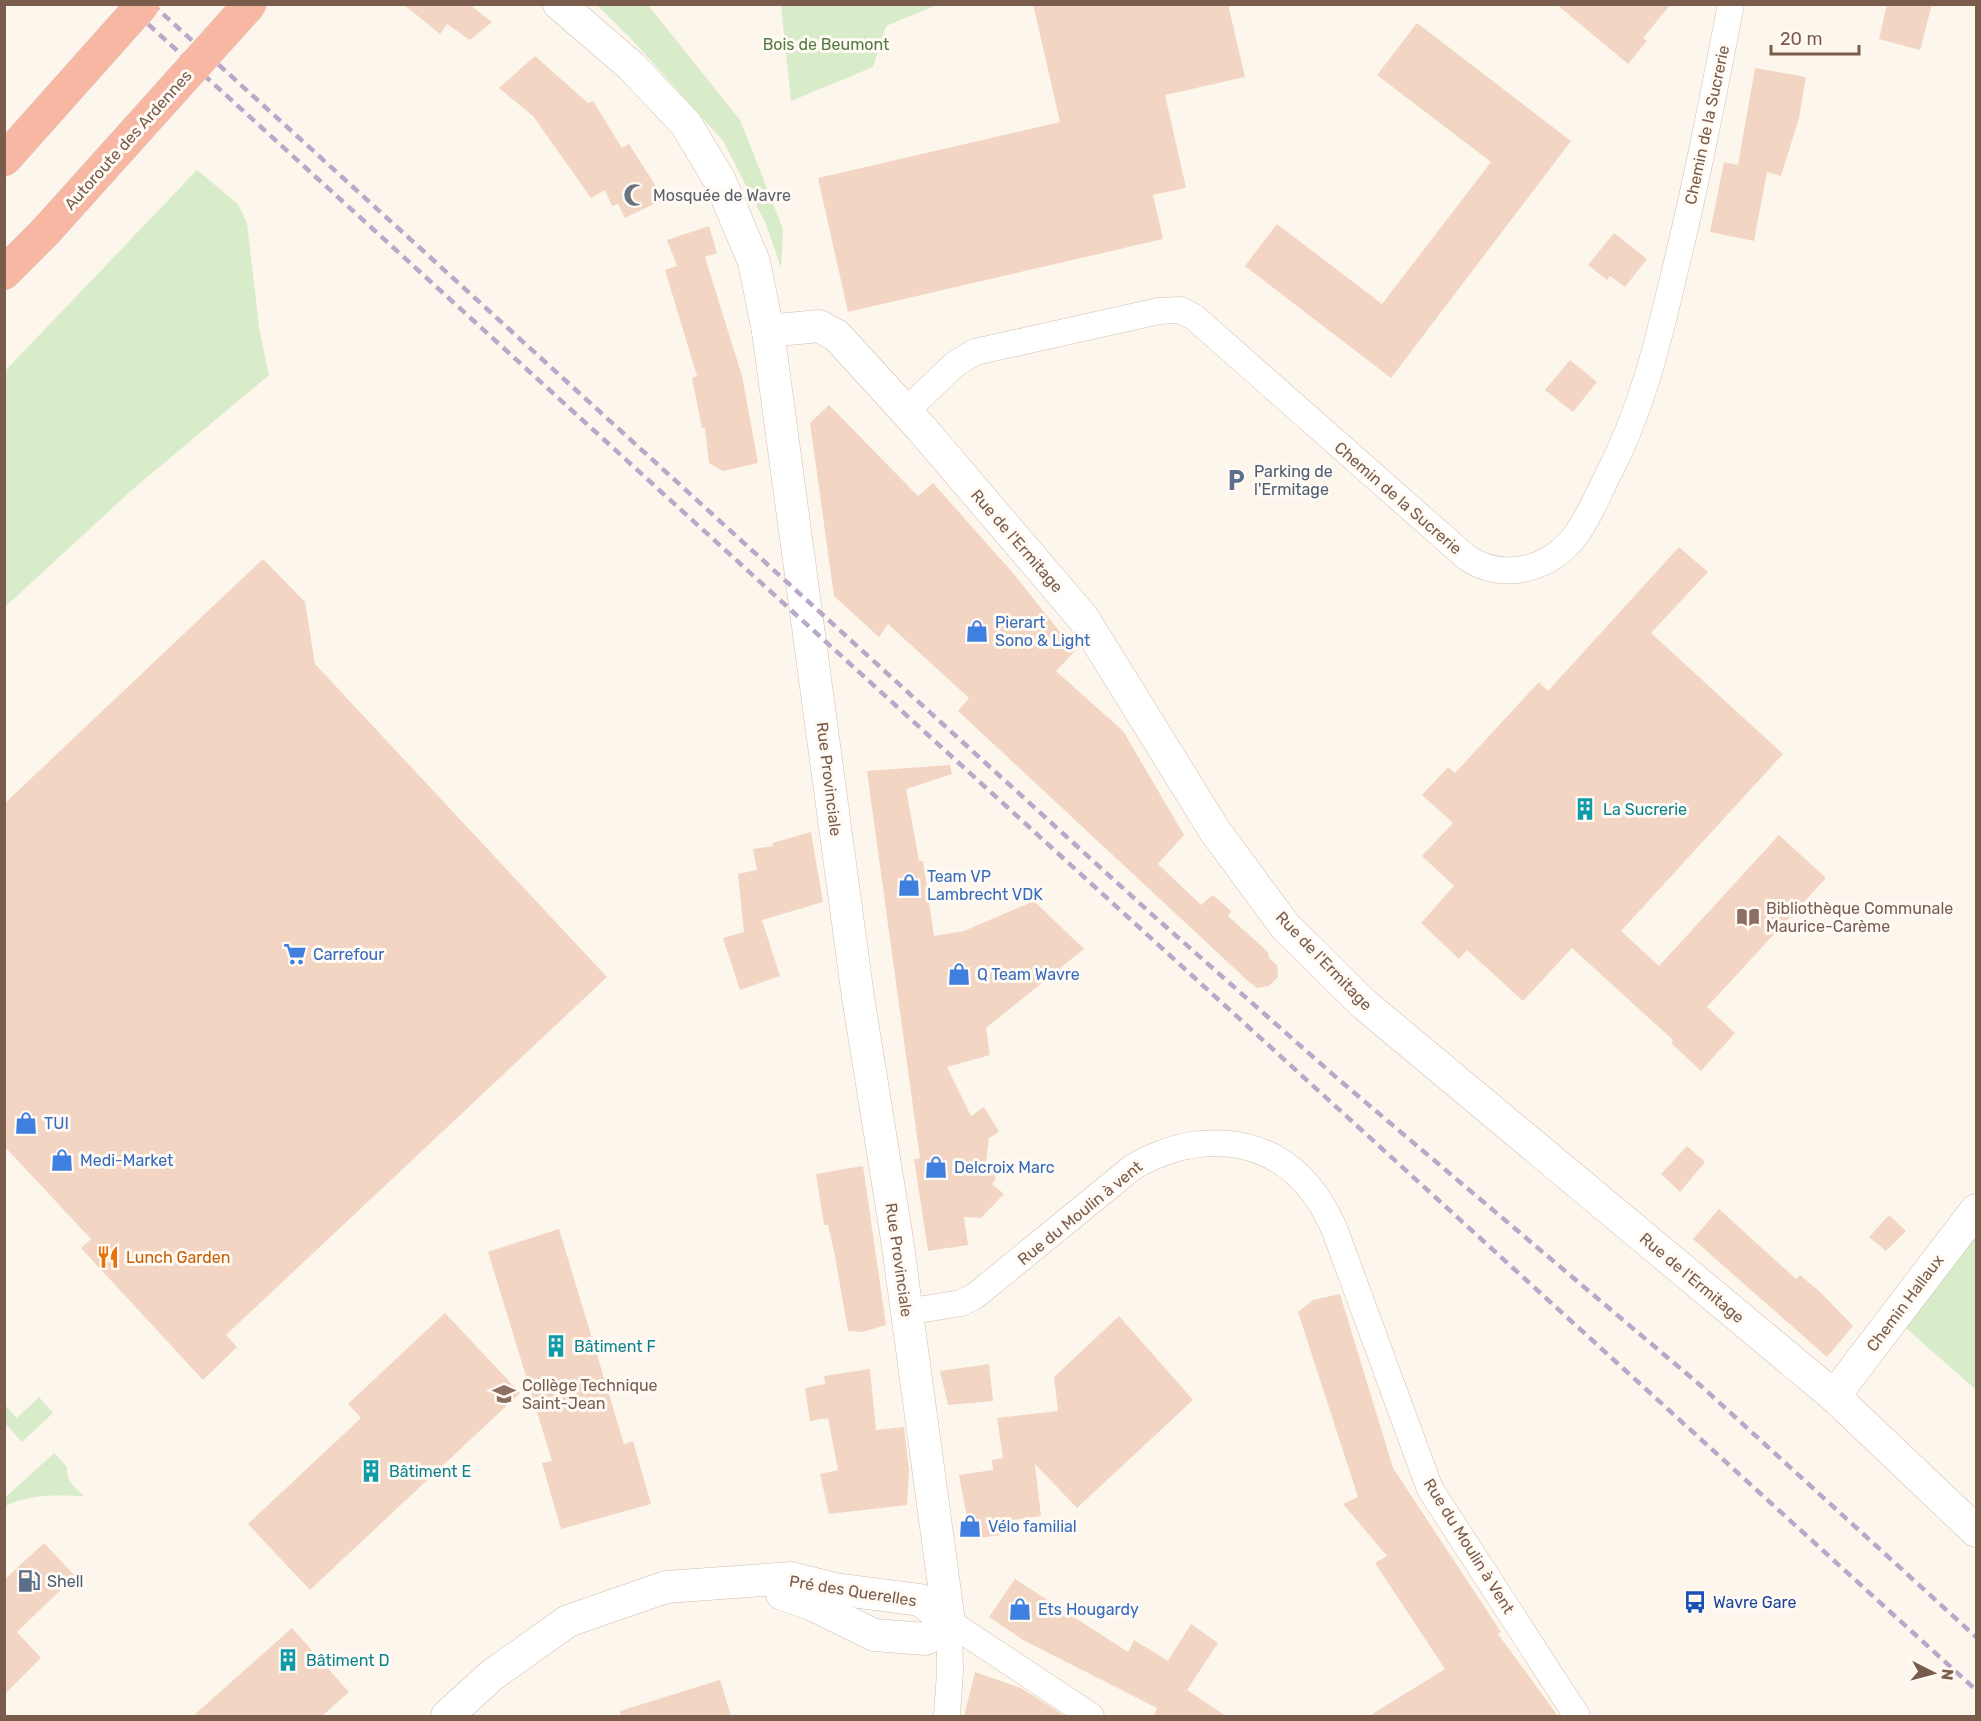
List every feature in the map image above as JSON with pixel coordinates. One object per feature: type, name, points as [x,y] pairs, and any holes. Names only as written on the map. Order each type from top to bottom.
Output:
[{"type":"highway","points":[[4,160],[144,4]]},
{"type":"highway","name":"Autoroute des Ardennes","points":[[4,273],[46,231],[250,4]]},
{"type":"street","name":"Rue Provinciale","points":[[559,4],[631,66],[686,124],[720,181],[754,262],[768,331],[858,997],[906,1312],[949,1622]]},
{"type":"street","name":"Chemin de la Sucrerie","points":[[905,412],[956,364],[975,352],[1159,311],[1179,310],[1194,316],[1466,557],[1484,566],[1502,570],[1523,570],[1539,565],[1566,546],[1583,524],[1629,433],[1646,388],[1695,187],[1731,4]]},
{"type":"street","name":"Rue de l'Ermitage","points":[[768,331],[819,326],[837,336],[905,412],[1083,618],[1215,831],[1285,926],[1365,1005],[1834,1396],[1977,1531]]},
{"type":"street","name":"Rue du Moulin à vent","points":[[906,1312],[960,1303],[975,1296],[1133,1167],[1154,1155],[1192,1144],[1229,1144],[1249,1148],[1273,1158],[1293,1171],[1314,1192],[1334,1228]]},
{"type":"street","name":"Chemin Hallaux","points":[[1834,1396],[1977,1210]]},
{"type":"street","name":"Rue du Moulin à Vent","points":[[1334,1228],[1430,1489],[1577,1716]]},
{"type":"street","name":"Pré des Querelles","points":[[447,1716],[492,1675],[568,1621],[666,1587],[761,1582],[791,1578],[835,1589],[880,1593],[920,1600],[949,1622],[926,1639],[874,1635],[811,1604],[781,1594],[761,1582]]},
{"type":"street","points":[[947,1716],[949,1622]]},
{"type":"street","points":[[949,1622],[1091,1716]]},
{"type":"green space","name":"Bois de Beumont","points":[[781,4],[937,5],[886,26],[873,67],[791,101]]},
{"type":"green space","points":[[597,5],[648,5],[740,120],[783,229],[781,268],[766,224],[723,141],[637,45]]},
{"type":"green space","points":[[197,170],[238,204],[247,223],[259,327],[269,375],[133,489],[5,607],[5,371]]},
{"type":"green space","points":[[1976,1217],[1976,1390],[1898,1321]]},
{"type":"green space","points":[[39,1397],[53,1413],[22,1442],[5,1423],[5,1405],[17,1418]]},
{"type":"green space","points":[[54,1453],[67,1467],[71,1483],[84,1496],[33,1497],[5,1506],[5,1498]]},
{"type":"building","points":[[403,4],[469,4],[492,22],[470,40],[447,24],[440,34]]},
{"type":"building","points":[[1033,4],[1228,4],[1245,77],[1165,95],[1186,188],[1153,195],[1163,239],[848,312],[818,178],[1060,122]]},
{"type":"building","points":[[1556,4],[1671,4],[1643,38],[1647,41],[1628,64]]},
{"type":"building","points":[[1887,4],[1932,4],[1920,50],[1879,39]]},
{"type":"building","points":[[1417,23],[1571,141],[1391,378],[1245,266],[1277,224],[1382,304],[1491,162],[1377,75]]},
{"type":"building","points":[[535,56],[588,103],[593,101],[622,148],[629,144],[664,199],[625,218],[618,204],[612,206],[605,190],[591,198],[533,116],[499,88]]},
{"type":"building","points":[[1755,68],[1806,77],[1799,118],[1781,176],[1767,172],[1754,241],[1710,232],[1724,162],[1738,165]]},
{"type":"building","points":[[709,226],[717,253],[705,257],[742,376],[758,463],[723,471],[709,463],[705,428],[702,428],[692,378],[697,376],[665,270],[677,266],[667,240]]},
{"type":"building","points":[[1614,233],[1647,259],[1625,287],[1610,276],[1607,280],[1588,265]]},
{"type":"building","points":[[1570,360],[1597,382],[1573,412],[1545,390]]},
{"type":"building","name":"Pierart Sono & Light","points":[[829,405],[918,496],[933,483],[1013,573],[1075,651],[1056,671],[1123,731],[1184,835],[1158,864],[1201,905],[1213,895],[1231,911],[1228,916],[1268,952],[1269,958],[1277,965],[1278,977],[1269,986],[1257,988],[1248,981],[958,711],[969,698],[888,624],[879,637],[834,596],[810,423]]},
{"type":"building","name":"La Sucrerie","points":[[1679,547],[1708,572],[1651,633],[1783,754],[1621,931],[1659,966],[1779,835],[1826,878],[1707,1007],[1735,1033],[1701,1071],[1671,1043],[1673,1040],[1572,948],[1523,1001],[1467,950],[1459,959],[1421,923],[1454,886],[1422,856],[1453,823],[1422,795],[1448,767],[1455,773],[1539,682],[1548,691]]},
{"type":"building","name":"Carrefour","points":[[263,559],[305,602],[315,664],[607,977],[226,1335],[237,1347],[203,1380],[81,1248],[91,1239],[4,1146],[4,804]]},
{"type":"building","points":[[950,765],[952,774],[906,789],[919,861],[923,861],[934,936],[964,931],[1034,901],[1084,949],[986,1028],[990,1055],[947,1067],[971,1116],[984,1107],[999,1132],[989,1138],[986,1163],[996,1178],[992,1184],[1004,1194],[981,1218],[964,1217],[968,1245],[928,1251],[914,1159],[920,1158],[867,771]]},
{"type":"building","points":[[811,832],[823,902],[762,920],[780,976],[740,990],[723,938],[744,932],[738,874],[757,870],[753,849],[773,846],[772,843]]},
{"type":"building","points":[[1687,1146],[1705,1162],[1680,1192],[1661,1174]]},
{"type":"building","points":[[863,1166],[886,1325],[862,1332],[848,1331],[828,1225],[824,1225],[816,1174]]},
{"type":"building","points":[[1719,1209],[1796,1279],[1800,1275],[1820,1292],[1853,1326],[1827,1357],[1693,1239]]},
{"type":"building","points":[[1889,1215],[1906,1231],[1886,1251],[1869,1237]]},
{"type":"building","name":"Bâtiment F","points":[[559,1229],[624,1444],[633,1441],[651,1504],[561,1529],[542,1463],[552,1461],[488,1252]]},
{"type":"building","points":[[1340,1294],[1393,1468],[1501,1632],[1498,1634],[1558,1716],[1369,1716],[1445,1669],[1375,1563],[1387,1556],[1343,1504],[1358,1497],[1298,1312],[1313,1300]]},
{"type":"building","name":"Bâtiment E","points":[[445,1313],[520,1393],[310,1590],[248,1524],[361,1418],[348,1404]]},
{"type":"building","points":[[1119,1316],[1193,1400],[1077,1508],[1035,1464],[1041,1516],[997,1522],[1000,1535],[971,1539],[959,1475],[993,1470],[992,1460],[1003,1458],[997,1418],[1058,1411],[1054,1377]]},
{"type":"building","points":[[989,1364],[993,1401],[948,1405],[940,1371]]},
{"type":"building","points":[[870,1369],[876,1430],[904,1427],[909,1471],[907,1505],[829,1514],[820,1474],[838,1470],[828,1418],[810,1421],[805,1388],[825,1384],[824,1376]]},
{"type":"building","points":[[44,1543],[75,1576],[17,1632],[41,1658],[4,1695],[4,1580]]},
{"type":"building","points":[[1015,1579],[1128,1652],[1134,1640],[1168,1661],[1191,1624],[1218,1643],[1187,1690],[1226,1716],[1154,1716],[1157,1708],[1023,1640],[989,1617]]},
{"type":"building","name":"Bâtiment D","points":[[292,1628],[349,1692],[322,1716],[193,1716]]},
{"type":"building","points":[[975,1672],[1021,1688],[1065,1716],[964,1716]]},
{"type":"building","points":[[720,1680],[731,1716],[621,1716],[620,1711]]},
{"type":"railway","points":[[126,4],[1976,1690]]},
{"type":"railway","points":[[152,4],[1147,910],[1338,1079],[1700,1385],[1976,1637]]},
{"type":"place","name":"Mosquée de Wavre","points":[[635,195]]},
{"type":"place","name":"Parking de l'Ermitage","points":[[1236,480]]},
{"type":"place","name":"Pierart Sono & Light","points":[[977,631]]},
{"type":"place","name":"La Sucrerie","points":[[1585,809]]},
{"type":"place","name":"Team VP Lambrecht VDK","points":[[909,885]]},
{"type":"place","name":"Bibliothèque Communale Maurice-Carème","points":[[1748,917]]},
{"type":"place","name":"Carrefour","points":[[295,954]]},
{"type":"place","name":"Q Team Wavre","points":[[959,974]]},
{"type":"place","name":"TUI","points":[[26,1123]]},
{"type":"place","name":"Medi-Market","points":[[62,1160]]},
{"type":"place","name":"Delcroix Marc","points":[[936,1167]]},
{"type":"place","name":"Lunch Garden","points":[[108,1257]]},
{"type":"place","name":"Bâtiment F","points":[[556,1346]]},
{"type":"place","name":"Collège Technique Saint-Jean","points":[[504,1394]]},
{"type":"place","name":"Bâtiment E","points":[[371,1471]]},
{"type":"place","name":"Vélo familial","points":[[970,1526]]},
{"type":"place","name":"Shell","points":[[29,1581]]},
{"type":"place","name":"Wavre Gare","points":[[1695,1602]]},
{"type":"place","name":"Ets Hougardy","points":[[1020,1609]]},
{"type":"place","name":"Bâtiment D","points":[[288,1660]]}]
